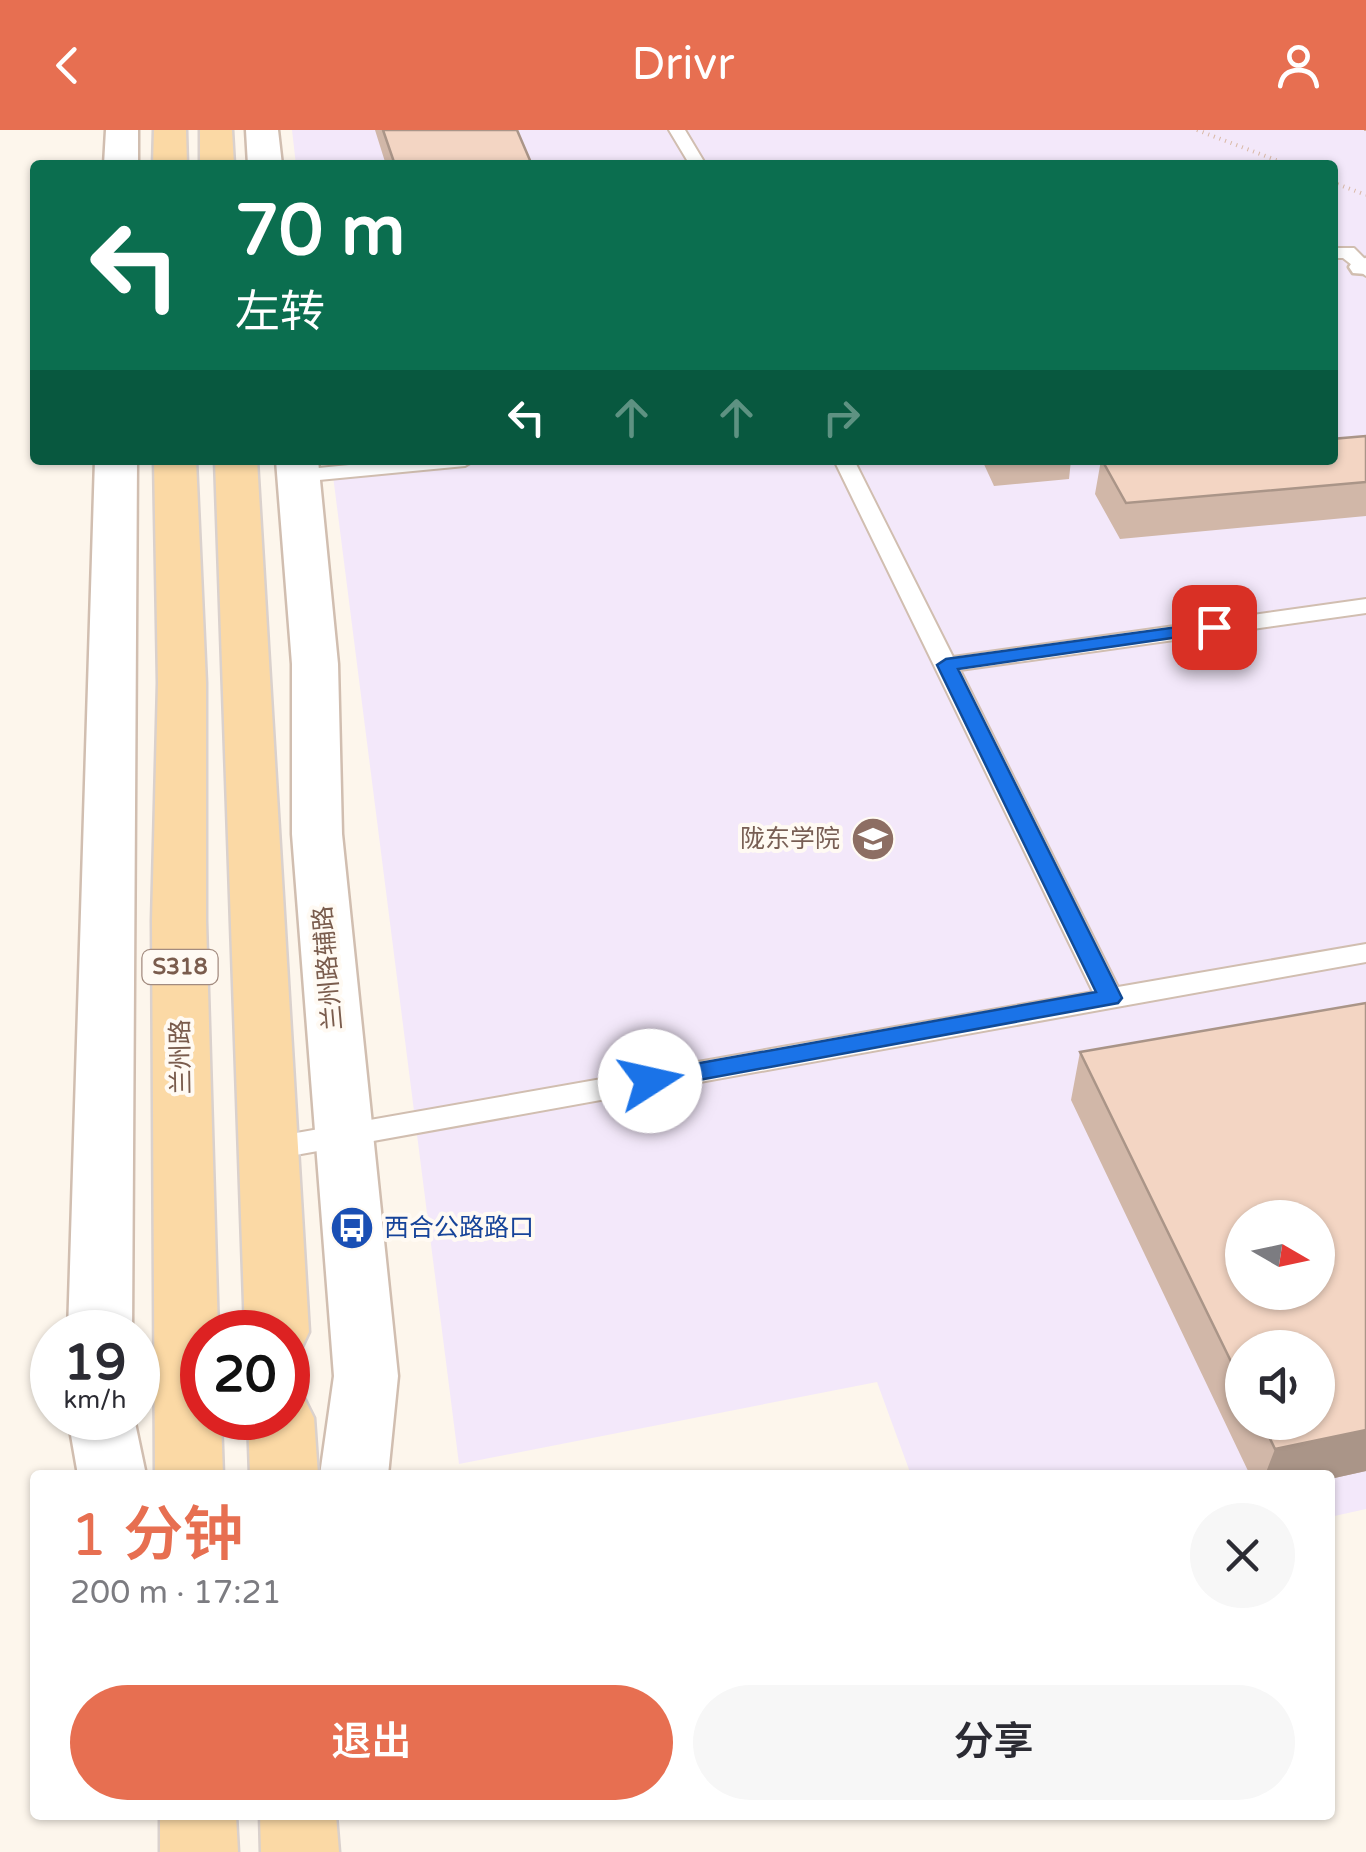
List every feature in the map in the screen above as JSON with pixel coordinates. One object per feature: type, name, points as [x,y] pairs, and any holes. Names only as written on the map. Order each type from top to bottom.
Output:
[{"type":"main road","points":[[170,130],[170,160]]},
{"type":"main road","points":[[216,130],[218,160]]},
{"type":"main road","name":"兰州路","points":[[175,465],[182,683],[179,921],[189,1470]]},
{"type":"main road","points":[[237,472],[276,1310]]},
{"type":"main road","points":[[282,1440],[284,1470]]},
{"type":"main road","points":[[198,1820],[199,1852]]},
{"type":"main road","points":[[298,1820],[300,1852]]},
{"type":"street","points":[[121,160],[122,130]]},
{"type":"street","points":[[262,130],[265,160]]},
{"type":"street","points":[[100,1310],[106,972],[117,696],[116,465]]},
{"type":"street","points":[[237,472],[298,468]]},
{"type":"street","name":"兰州路辅路","points":[[298,468],[315,664],[317,834],[366,1376],[355,1470]]},
{"type":"street","points":[[105,1440],[111,1470]]},
{"type":"street","points":[[179,1820],[186,1852]]},
{"type":"street","points":[[310,1852],[314,1820]]},
{"type":"lane","points":[[677,130],[695,160]]},
{"type":"lane","points":[[1338,253],[1348,252],[1365,268]]},
{"type":"lane","points":[[298,468],[361,465]]},
{"type":"lane","points":[[846,465],[1110,998]]},
{"type":"lane","points":[[946,665],[1366,606]]},
{"type":"lane","points":[[268,1149],[1366,953]]},
{"type":"path","points":[[1197,130],[1275,160]]},
{"type":"path","points":[[1338,184],[1366,195]]},
{"type":"shaded area","name":"陇东学院","points":[[292,130],[1366,130],[1366,1509],[1335,1516],[1335,1470],[909,1470],[877,1382],[459,1464],[332,465],[1338,465],[1338,160],[295,160]]},
{"type":"building","points":[[383,130],[517,130],[530,160],[393,160]]},
{"type":"building","points":[[1366,436],[1366,482],[1126,503],[1105,465],[1338,465],[1338,438]]},
{"type":"building","points":[[1366,1003],[1366,1430],[1335,1436],[1335,1330],[1225,1330],[1225,1349],[1080,1052]]},
{"type":"building","points":[[1271,1440],[1318,1440],[1275,1449]]},
{"type":"place","name":"陇东学院","points":[[873,839]]},
{"type":"place","name":"西合公路路口","points":[[352,1228]]},
{"type":"route","points":[[650,1081],[1110,998],[946,665],[1214,627]]}]
